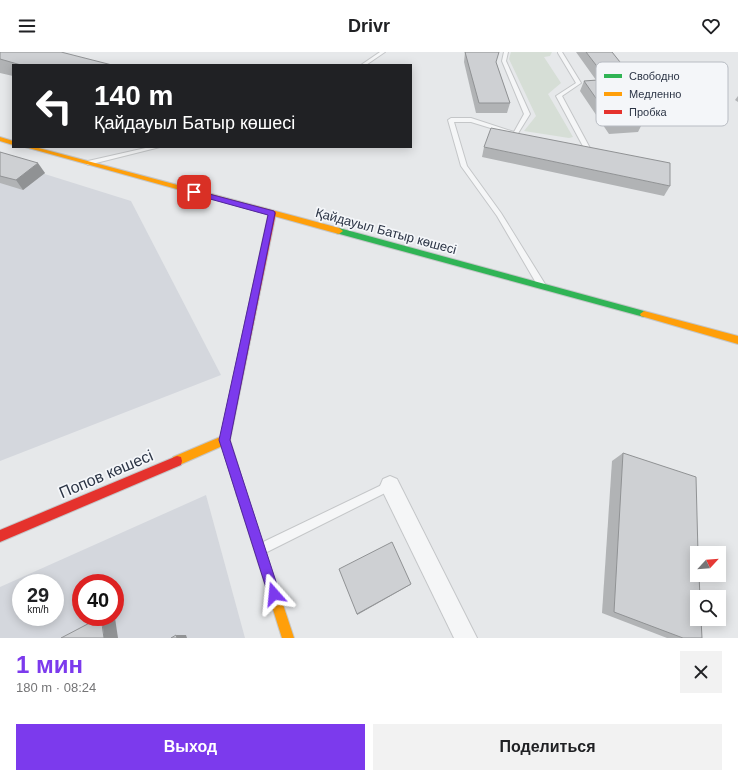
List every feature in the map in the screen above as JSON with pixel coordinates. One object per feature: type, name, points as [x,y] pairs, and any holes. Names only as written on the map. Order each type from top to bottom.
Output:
[{"type":"street","points":[[0,139],[12,143]]},
{"type":"street","name":"Қайдауыл Батыр көшесі","points":[[32,148],[738,340]]},
{"type":"street","points":[[272,213],[225,440],[288,638]]},
{"type":"street","name":"Попов көшесі","points":[[0,536],[225,440]]},
{"type":"street","points":[[390,486],[466,638]]},
{"type":"lane","points":[[365,64],[383,52]]},
{"type":"lane","points":[[506,52],[504,61],[527,114],[515,134]]},
{"type":"lane","points":[[560,53],[579,83],[560,96],[588,150]]},
{"type":"lane","points":[[522,136],[471,120],[451,120],[464,166],[499,215],[542,287]]},
{"type":"lane","points":[[87,163],[153,148]]},
{"type":"lane","points":[[581,148],[595,152]]},
{"type":"lane","points":[[260,550],[390,486]]},
{"type":"shaded area","points":[[511,52],[552,52],[550,56],[544,57],[561,83],[548,94],[573,137],[569,138],[524,131],[536,116],[509,59]]},
{"type":"shaded area","points":[[0,160],[131,201],[221,375],[0,461]]},
{"type":"shaded area","points":[[206,495],[245,638],[0,638],[0,587],[12,582],[12,626],[64,626],[64,574],[29,574]]},
{"type":"building","points":[[0,52],[61,52],[108,64],[18,64],[0,59]]},
{"type":"building","points":[[465,52],[499,52],[496,62],[510,103],[479,103]]},
{"type":"building","points":[[586,52],[612,52],[620,62],[596,62],[596,65]]},
{"type":"building","points":[[596,80],[596,98],[584,81]]},
{"type":"building","points":[[491,128],[670,163],[670,186],[484,147]]},
{"type":"building","points":[[0,152],[38,163],[16,180],[0,176]]},
{"type":"building","points":[[623,453],[696,477],[698,546],[690,546],[690,582],[699,582],[700,590],[690,590],[690,626],[701,626],[702,638],[683,638],[614,612]]},
{"type":"building","points":[[392,542],[411,584],[357,614],[339,569]]},
{"type":"building","points":[[84,626],[102,626],[104,638],[61,638]]},
{"type":"traffic: fast","points":[[339,231],[644,314]]},
{"type":"traffic: slow","points":[[0,139],[12,143]]},
{"type":"traffic: slow","points":[[32,148],[339,231]]},
{"type":"traffic: slow","points":[[644,314],[738,340]]},
{"type":"traffic: slow","points":[[177,461],[225,440]]},
{"type":"traffic: slow","points":[[241,492],[288,638]]},
{"type":"traffic: jam","points":[[241,492],[225,440],[272,213]]},
{"type":"traffic: jam","points":[[0,536],[177,461]]},
{"type":"route","points":[[194,192],[272,213],[225,440],[274,594]]}]
